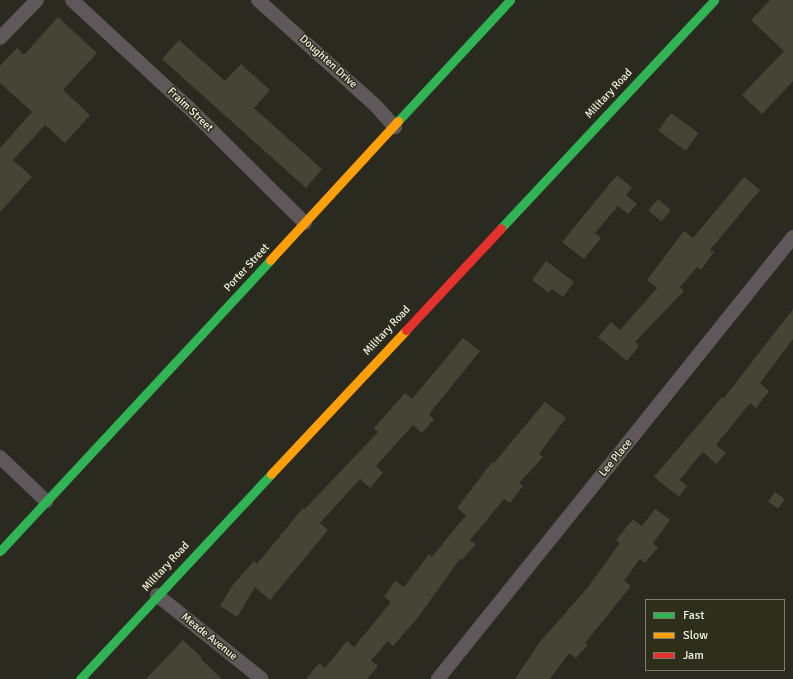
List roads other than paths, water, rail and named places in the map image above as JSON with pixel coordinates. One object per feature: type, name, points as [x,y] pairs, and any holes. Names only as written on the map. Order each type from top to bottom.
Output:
[{"type":"street","points":[[0,38],[37,0]]},
{"type":"street","name":"Fraim Street","points":[[72,0],[186,106],[305,223]]},
{"type":"street","name":"Doughten Drive","points":[[258,0],[375,105],[395,127]]},
{"type":"street","name":"Porter Street","points":[[0,551],[395,127],[510,0]]},
{"type":"street","name":"Military Road","points":[[80,679],[714,0]]},
{"type":"street","name":"Lee Place","points":[[438,679],[793,238]]},
{"type":"street","points":[[0,457],[46,501]]},
{"type":"street","name":"Meade Avenue","points":[[157,595],[262,679]]}]
